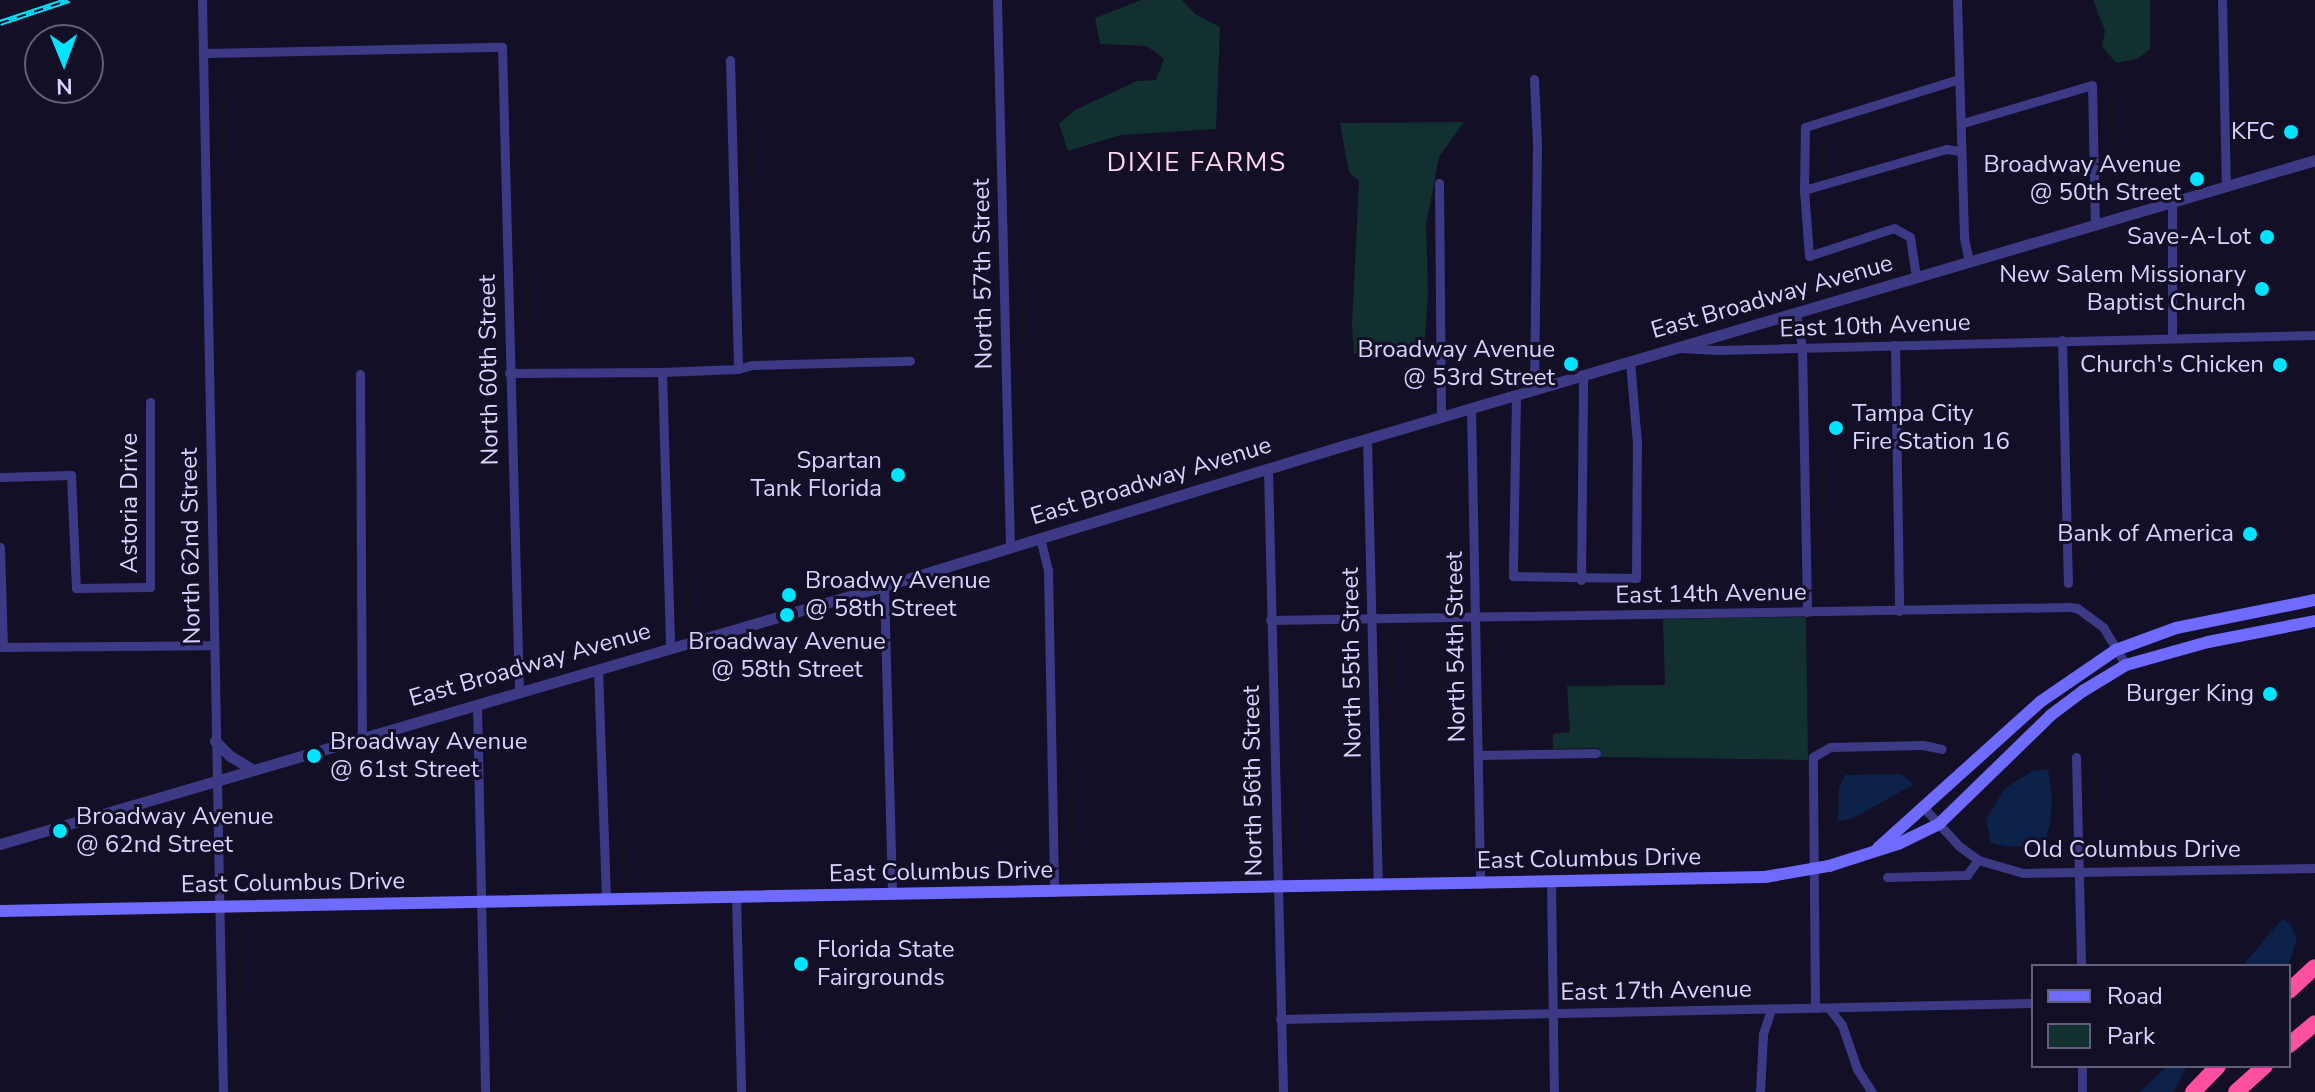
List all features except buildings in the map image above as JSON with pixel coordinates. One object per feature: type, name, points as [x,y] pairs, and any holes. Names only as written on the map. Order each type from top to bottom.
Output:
[{"type":"highway","points":[[2291,989],[2315,967]]},
{"type":"highway","points":[[2295,1040],[2315,1023]]},
{"type":"highway","points":[[2193,1092],[2216,1068]]},
{"type":"highway","points":[[2236,1092],[2263,1068]]},
{"type":"main road","name":"East Columbus Drive","points":[[1878,848],[1925,809],[2040,702],[2116,650],[2176,628],[2315,600]]},
{"type":"main road","name":"East Columbus Drive","points":[[0,911],[1551,883],[1746,878],[1812,870],[1898,844],[1939,824],[2051,715],[2126,665],[2208,642],[2315,621]]},
{"type":"street","name":"North 62nd Street","points":[[202,0],[212,645],[223,1092]]},
{"type":"street","name":"North 57th Street","points":[[997,0],[1010,546]]},
{"type":"street","points":[[1957,0],[1963,123],[1961,151],[1969,262]]},
{"type":"street","points":[[2222,0],[2226,187]]},
{"type":"street","name":"North 60th Street","points":[[204,53],[502,47],[519,691]]},
{"type":"street","points":[[730,60],[738,369]]},
{"type":"street","points":[[1534,79],[1537,143],[1534,390]]},
{"type":"street","points":[[1916,277],[1913,245],[1903,231],[1894,228],[1809,256],[1804,190],[1805,127],[1959,79]]},
{"type":"street","points":[[1963,123],[2092,85],[2095,226]]},
{"type":"street","points":[[1804,190],[1946,149],[1961,151]]},
{"type":"street","name":"East Broadway Avenue","points":[[0,844],[884,586],[1367,439],[2315,160]]},
{"type":"street","points":[[1439,183],[1441,417]]},
{"type":"street","points":[[2172,203],[2172,338]]},
{"type":"street","points":[[1796,313],[1802,348],[1807,612]]},
{"type":"street","name":"East 10th Avenue","points":[[1677,347],[1691,350],[1802,348],[2315,335]]},
{"type":"street","points":[[2062,340],[2068,583]]},
{"type":"street","points":[[1895,345],[1899,611]]},
{"type":"street","points":[[509,373],[662,372],[738,369],[752,365],[910,361]]},
{"type":"street","points":[[1516,396],[1513,576],[1581,580],[1636,578],[1637,443],[1630,362]]},
{"type":"street","points":[[662,372],[670,646]]},
{"type":"street","points":[[360,374],[362,736]]},
{"type":"street","points":[[1581,580],[1583,376]]},
{"type":"street","name":"Astoria Drive","points":[[0,477],[71,475],[76,588],[150,587],[150,402]]},
{"type":"street","name":"North 54th Street","points":[[1471,409],[1480,884]]},
{"type":"street","name":"North 55th Street","points":[[1367,439],[1378,886]]},
{"type":"street","name":"North 56th Street","points":[[1268,470],[1283,1092]]},
{"type":"street","points":[[1040,538],[1048,571],[1054,892]]},
{"type":"street","points":[[0,547],[1,647],[212,645]]},
{"type":"street","points":[[884,586],[892,895]]},
{"type":"street","name":"East 14th Avenue","points":[[1270,620],[2077,608],[2103,627],[2126,665]]},
{"type":"street","points":[[598,669],[606,898]]},
{"type":"street","points":[[477,704],[485,1092]]},
{"type":"street","points":[[215,741],[230,756],[252,769]]},
{"type":"street","points":[[1815,1008],[1812,766],[1816,753],[1830,747],[1923,745],[1942,749]]},
{"type":"street","points":[[1478,755],[1596,753]]},
{"type":"street","points":[[2076,757],[2081,964]]},
{"type":"street","name":"Old Columbus Drive","points":[[1925,809],[1978,860],[2023,873],[2315,868]]},
{"type":"street","points":[[1887,877],[1967,875],[1978,860]]},
{"type":"street","points":[[1551,883],[1554,1092]]},
{"type":"street","points":[[736,896],[741,1092]]},
{"type":"street","name":"East 17th Avenue","points":[[1280,1019],[2031,1003]]},
{"type":"street","points":[[1829,1008],[1842,1025],[1857,1069],[1872,1092]]},
{"type":"street","points":[[1760,1092],[1763,1034],[1771,1009]]},
{"type":"street","points":[[2082,1068],[2082,1092]]},
{"type":"green space","points":[[1141,0],[1182,0],[1195,14],[1220,27],[1216,129],[1121,135],[1068,151],[1059,124],[1075,110],[1137,81],[1156,80],[1164,59],[1147,46],[1100,44],[1095,18]]},
{"type":"green space","points":[[2093,0],[2150,0],[2150,49],[2137,59],[2116,63],[2102,46],[2105,31]]},
{"type":"green space","points":[[1464,122],[1439,157],[1426,225],[1428,295],[1424,348],[1354,354],[1352,324],[1359,181],[1349,172],[1340,123]]},
{"type":"green space","points":[[1806,617],[1808,760],[1600,757],[1599,748],[1553,749],[1553,734],[1570,732],[1567,686],[1665,685],[1663,619]]},
{"type":"water","points":[[2048,769],[2052,799],[2050,825],[2044,844],[2010,847],[1991,843],[1986,820],[2005,788],[2032,771]]},
{"type":"water","points":[[1901,774],[1914,784],[1854,818],[1838,821],[1839,788],[1845,775]]},
{"type":"water","points":[[2282,919],[2290,923],[2297,939],[2289,964],[2244,964]]},
{"type":"water","points":[[2165,1068],[2186,1068],[2172,1092],[2140,1092]]},
{"type":"railway","points":[[0,23],[69,0]]},
{"type":"place","name":"KFC","points":[[2291,132]]},
{"type":"place","name":"Broadway Avenue @ 50th Street","points":[[2197,179]]},
{"type":"place","name":"Save-A-Lot","points":[[2267,237]]},
{"type":"place","name":"New Salem Missionary Baptist Church","points":[[2262,289]]},
{"type":"place","name":"Broadway Avenue @ 53rd Street","points":[[1571,364]]},
{"type":"place","name":"Church's Chicken","points":[[2280,365]]},
{"type":"place","name":"Tampa City Fire Station 16","points":[[1836,428]]},
{"type":"place","name":"Spartan Tank Florida","points":[[898,475]]},
{"type":"place","name":"Bank of America","points":[[2250,534]]},
{"type":"place","name":"Broadwy Avenue @ 58th Street","points":[[789,595]]},
{"type":"place","name":"Broadway Avenue @ 58th Street","points":[[787,615]]},
{"type":"place","name":"Burger King","points":[[2270,694]]},
{"type":"place","name":"Broadway Avenue @ 61st Street","points":[[314,756]]},
{"type":"place","name":"Broadway Avenue @ 62nd Street","points":[[60,831]]},
{"type":"place","name":"Florida State Fairgrounds","points":[[801,964]]},
{"type":"district","name":"DIXIE FARMS","points":[[1197,163]]}]
